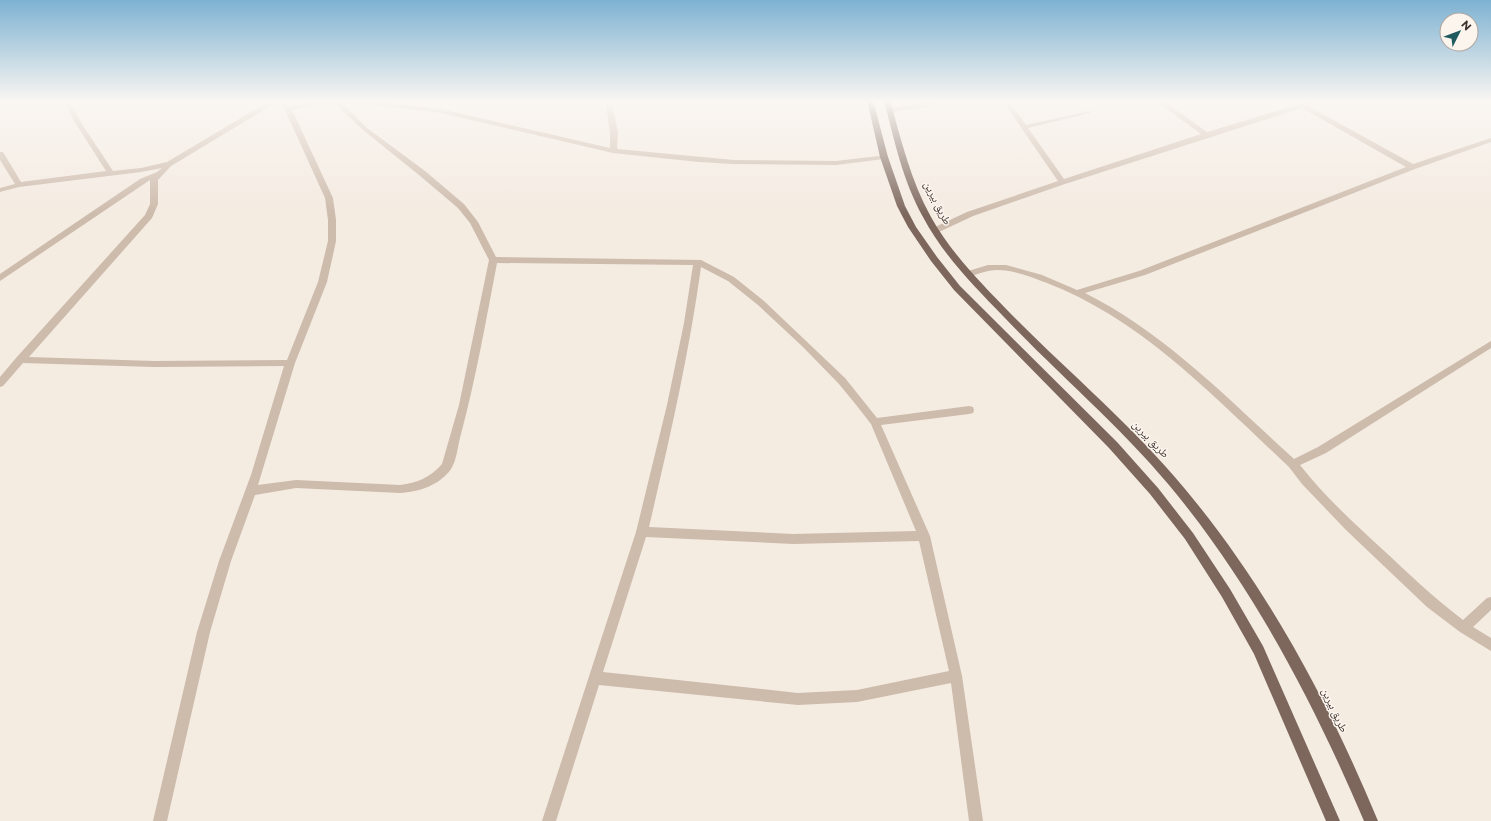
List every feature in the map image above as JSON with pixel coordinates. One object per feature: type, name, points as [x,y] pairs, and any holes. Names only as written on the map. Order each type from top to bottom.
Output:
[{"type":"main road","points":[[879,138],[884,157],[902,206],[912,226],[934,259],[957,288],[1113,445],[1154,491],[1189,536],[1259,650],[1333,821]]},
{"type":"main road","name":"طريق بيرين","points":[[898,138],[911,180],[927,218],[968,274],[1009,318],[1154,461],[1182,492],[1247,580],[1311,690],[1371,821]]},
{"type":"street","points":[[88,138],[111,173]]},
{"type":"street","points":[[0,383],[149,216],[154,204],[154,179],[158,174],[169,164],[212,138]]},
{"type":"street","points":[[160,821],[204,630],[222,570],[251,491],[290,363],[326,272],[333,244],[333,213],[329,198],[302,138]]},
{"type":"street","points":[[251,491],[296,484],[400,489],[414,488],[426,483],[440,474],[447,466],[464,405],[494,260],[474,222],[461,206],[422,173],[377,138]]},
{"type":"street","points":[[561,138],[613,150],[699,160],[734,162],[836,162],[884,157]]},
{"type":"street","points":[[613,150],[614,138]]},
{"type":"street","points":[[1032,138],[1062,182]]},
{"type":"street","points":[[936,230],[970,214],[1062,182],[1197,138]]},
{"type":"street","points":[[1361,138],[1412,167]]},
{"type":"street","points":[[1076,293],[1142,273],[1412,167],[1491,140]]},
{"type":"street","points":[[0,154],[19,185]]},
{"type":"street","points":[[0,190],[19,185],[141,170],[169,164]]},
{"type":"street","points":[[0,278],[143,181],[158,174]]},
{"type":"street","points":[[494,260],[698,262],[731,279],[761,303],[842,381],[875,422],[924,536],[956,676],[976,821]]},
{"type":"street","points":[[549,821],[642,532],[690,323],[698,262]]},
{"type":"street","points":[[968,274],[984,268],[1001,267],[1028,274],[1092,300],[1151,337],[1170,352],[1293,464],[1306,481],[1350,527],[1431,603],[1464,628],[1491,645]]},
{"type":"street","points":[[1293,464],[1322,450],[1491,344]]},
{"type":"street","points":[[19,360],[154,364],[290,363]]},
{"type":"street","points":[[875,422],[969,410]]},
{"type":"street","points":[[642,532],[793,539],[924,536]]},
{"type":"street","points":[[1464,628],[1491,602]]},
{"type":"street","points":[[596,678],[798,699],[857,696],[956,676]]}]
